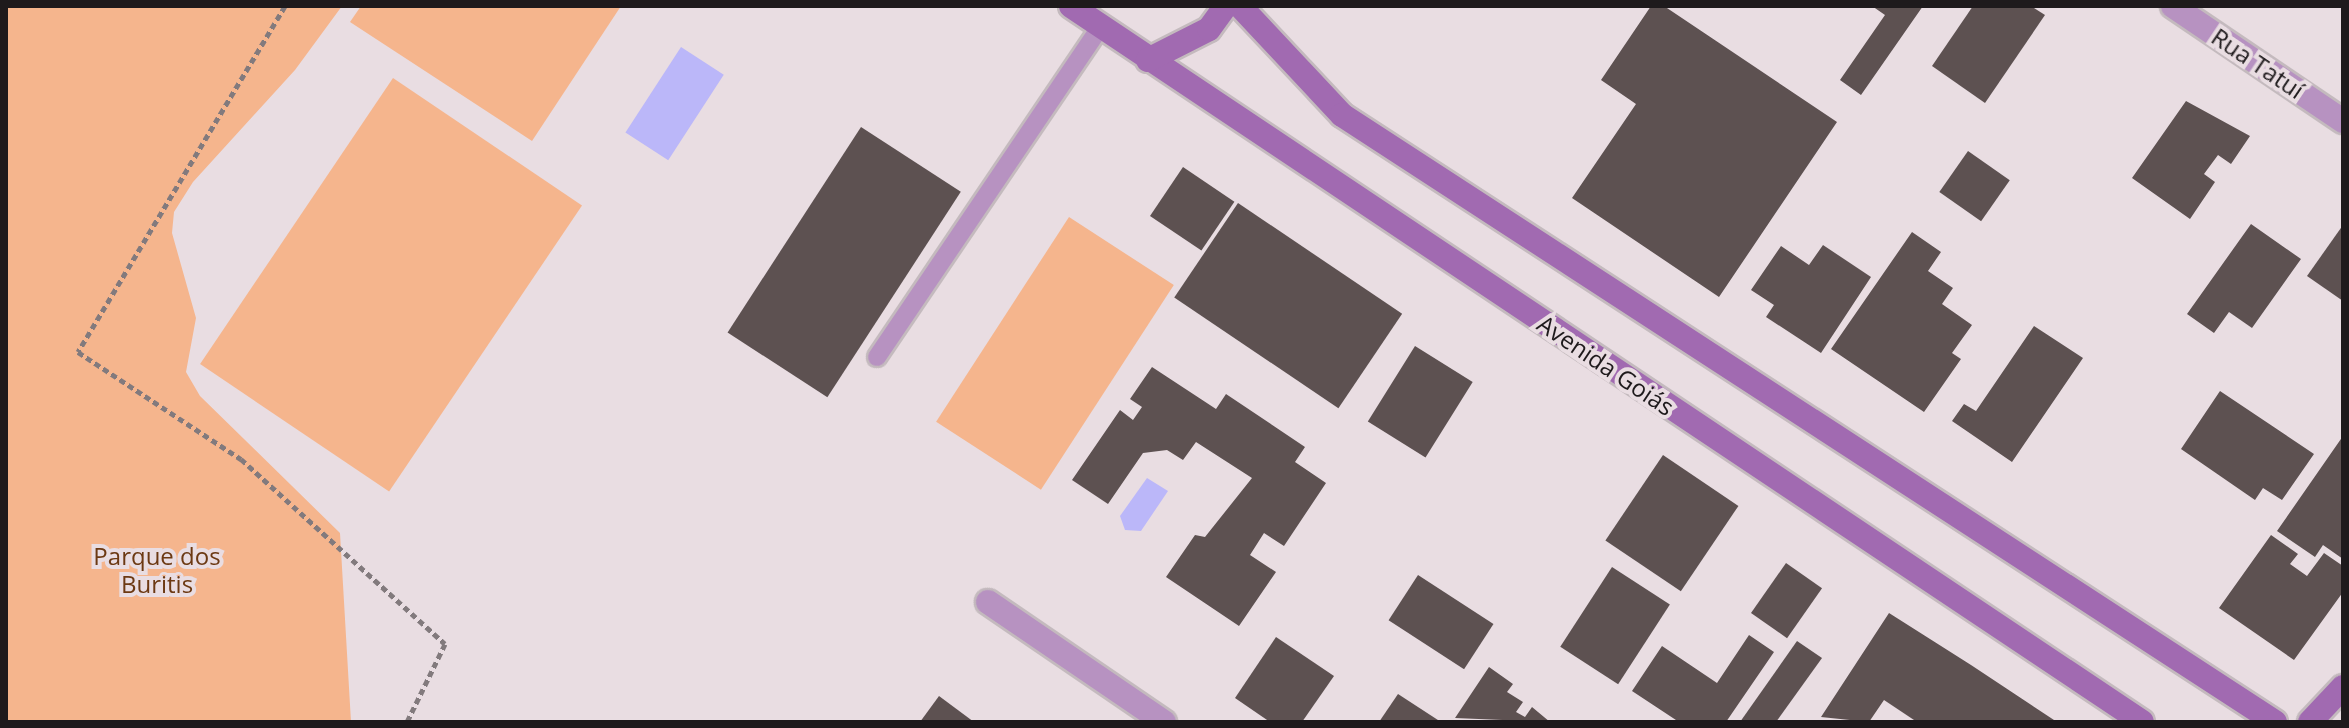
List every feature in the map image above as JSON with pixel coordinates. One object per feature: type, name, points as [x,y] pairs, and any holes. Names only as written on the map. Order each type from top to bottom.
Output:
[{"type":"main road","name":"Avenida Goiás","points":[[1071,6],[2142,722]]},
{"type":"main road","points":[[1148,60],[1209,29],[1226,6]]},
{"type":"main road","points":[[1240,6],[1342,115],[2275,722]]},
{"type":"main road","points":[[2310,722],[2343,687]]},
{"type":"street","name":"Rua Tatuí","points":[[2173,6],[2343,121]]},
{"type":"street","points":[[988,602],[1164,722]]},
{"type":"lane","points":[[877,357],[1100,28]]},
{"type":"path","points":[[285,6],[78,352],[241,459],[445,644],[407,722]]},
{"type":"green space","name":"Parque dos Buritis","points":[[6,6],[342,6],[295,70],[193,182],[174,212],[172,233],[196,318],[186,372],[200,396],[340,533],[351,722],[6,722]]},
{"type":"green space","points":[[361,6],[621,6],[532,141],[350,22]]},
{"type":"green space","points":[[393,78],[582,205],[389,492],[200,364]]},
{"type":"green space","points":[[1069,217],[1174,285],[1041,490],[936,422]]},
{"type":"shaded area","points":[[681,47],[724,75],[668,160],[625,133]]},
{"type":"shaded area","points":[[1147,478],[1168,491],[1141,531],[1125,530],[1120,516]]},
{"type":"building","points":[[1651,6],[1664,6],[1837,122],[1719,297],[1572,198],[1636,104],[1601,80]]},
{"type":"building","points":[[1872,6],[1923,6],[1861,95],[1840,80],[1885,15]]},
{"type":"building","points":[[1973,6],[2031,6],[2045,15],[1985,103],[1932,66]]},
{"type":"building","points":[[2186,101],[2250,136],[2231,164],[2218,155],[2204,174],[2215,182],[2190,219],[2132,178]]},
{"type":"building","points":[[861,127],[961,192],[827,397],[728,332]]},
{"type":"building","points":[[1968,151],[2010,180],[1981,221],[1939,192]]},
{"type":"building","points":[[1183,167],[1234,202],[1201,251],[1150,216]]},
{"type":"building","points":[[1238,203],[1402,314],[1338,408],[1174,298]]},
{"type":"building","points":[[2251,224],[2301,259],[2252,328],[2229,312],[2214,333],[2187,314]]},
{"type":"building","points":[[2343,225],[2343,301],[2307,276]]},
{"type":"building","points":[[1912,232],[1941,252],[1928,271],[1953,288],[1942,304],[1972,325],[1952,353],[1961,359],[1924,412],[1831,349]]},
{"type":"building","points":[[1823,245],[1871,277],[1821,353],[1766,317],[1774,305],[1751,290],[1781,246],[1809,265]]},
{"type":"building","points":[[2034,326],[2083,358],[2012,462],[1952,421],[1964,404],[1976,411]]},
{"type":"building","points":[[1415,346],[1473,382],[1426,458],[1368,421]]},
{"type":"building","points":[[1152,367],[1216,409],[1226,394],[1305,447],[1295,462],[1326,483],[1284,546],[1264,533],[1250,555],[1276,572],[1239,626],[1166,577],[1195,535],[1205,537],[1252,478],[1196,442],[1183,460],[1167,450],[1143,453],[1108,504],[1072,480],[1120,410],[1133,420],[1142,407],[1130,399]]},
{"type":"building","points":[[2220,391],[2314,454],[2282,500],[2263,488],[2255,500],[2181,449]]},
{"type":"building","points":[[2343,436],[2343,559],[2323,545],[2315,557],[2277,531]]},
{"type":"building","points":[[1663,455],[1738,506],[1681,591],[1605,540]]},
{"type":"building","points":[[2271,535],[2298,554],[2290,564],[2307,576],[2324,553],[2343,566],[2343,592],[2294,660],[2219,608]]},
{"type":"building","points":[[1786,563],[1822,588],[1787,638],[1751,613]]},
{"type":"building","points":[[1612,567],[1670,605],[1618,684],[1560,647]]},
{"type":"building","points":[[1418,575],[1493,624],[1464,669],[1389,620]]},
{"type":"building","points":[[1889,613],[2057,722],[1917,722],[1884,700],[1869,722],[1821,717]]},
{"type":"building","points":[[1749,635],[1774,652],[1726,722],[1679,722],[1632,691],[1662,646],[1717,683]]},
{"type":"building","points":[[1276,637],[1334,676],[1302,722],[1270,722],[1235,698]]},
{"type":"building","points":[[1797,641],[1822,658],[1776,722],[1740,722]]},
{"type":"building","points":[[1489,667],[1513,684],[1507,692],[1523,702],[1516,712],[1525,717],[1532,707],[1550,722],[1455,718]]},
{"type":"building","points":[[1398,694],[1441,722],[1379,722]]},
{"type":"building","points":[[939,696],[974,722],[920,722]]}]
